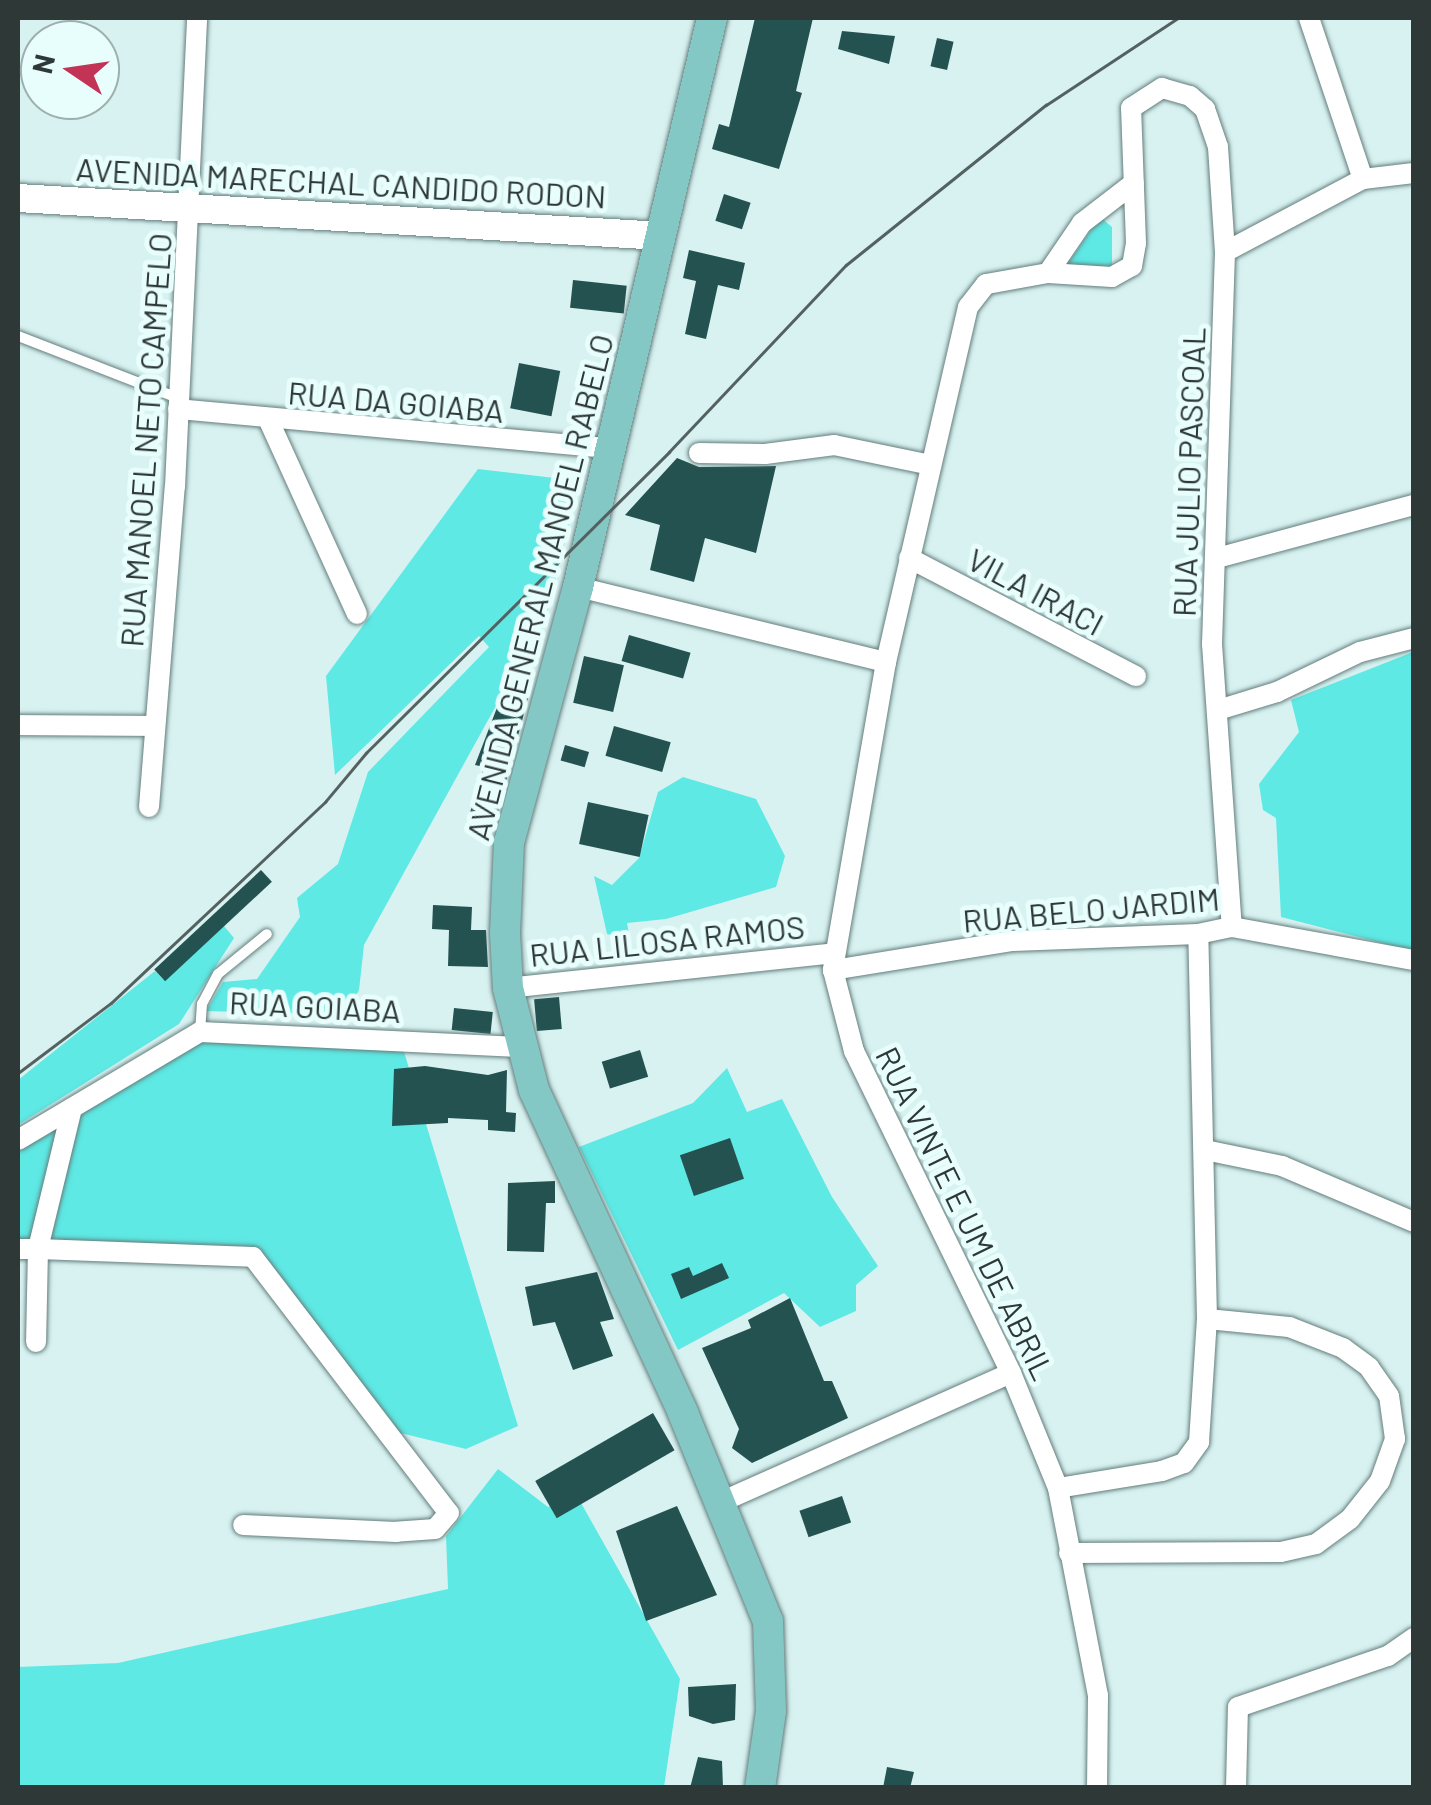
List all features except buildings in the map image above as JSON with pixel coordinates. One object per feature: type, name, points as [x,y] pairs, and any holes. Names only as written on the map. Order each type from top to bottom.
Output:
[{"type":"main road","name":"AVENIDA GENERAL MANOEL RABELO","points":[[712,18],[578,588],[510,842],[508,988],[520,1048],[551,1134],[721,1502],[768,1621],[771,1710],[760,1788]]},
{"type":"street","name":"RUA MANOEL NETO CAMPELO","points":[[149,807],[191,211],[197,18]]},
{"type":"street","points":[[1309,18],[1363,179]]},
{"type":"street","name":"RUA JULIO PASCOAL","points":[[1131,108],[1162,88],[1205,109],[1218,147],[1225,252],[1212,644],[1232,926]]},
{"type":"street","name":"RUA VINTE E UM DE ABRIL","points":[[1098,1788],[1098,1695],[1058,1488],[1011,1373],[854,1051],[833,961],[886,662],[976,292],[998,280],[1048,273],[1112,277],[1132,266],[1131,108]]},
{"type":"street","points":[[1225,252],[1363,179],[1414,174]]},
{"type":"street","points":[[1048,273],[1082,223],[1134,183]]},
{"type":"street","name":"AVENIDA MARECHAL CANDIDO RODON","points":[[18,198],[661,236]]},
{"type":"street","name":"RUA DA GOIABA","points":[[178,404],[269,421],[609,448]]},
{"type":"street","points":[[269,421],[357,614]]},
{"type":"street","points":[[700,453],[834,445],[931,466]]},
{"type":"street","points":[[1216,558],[1414,504]]},
{"type":"street","name":"VILA IRACI","points":[[910,558],[1136,676]]},
{"type":"street","points":[[578,588],[886,662]]},
{"type":"street","points":[[1218,710],[1277,692],[1360,652],[1414,638]]},
{"type":"street","points":[[18,725],[154,726]]},
{"type":"street","name":"RUA BELO JARDIM","points":[[833,961],[1045,938],[1198,934],[1232,926],[1414,960]]},
{"type":"street","points":[[1058,1488],[1162,1471],[1194,1454],[1204,1426],[1207,1319],[1198,934]]},
{"type":"street","name":"RUA LILOSA RAMOS","points":[[508,988],[833,961]]},
{"type":"street","name":"RUA GOIABA","points":[[18,1140],[200,1032],[520,1048]]},
{"type":"street","points":[[36,1342],[28,1249],[72,1108]]},
{"type":"street","points":[[1204,1150],[1282,1166],[1414,1222]]},
{"type":"street","points":[[28,1249],[252,1256],[449,1513],[435,1529],[384,1533],[243,1525]]},
{"type":"street","points":[[1069,1553],[1280,1552],[1316,1544],[1350,1519],[1380,1481],[1396,1438],[1388,1396],[1368,1367],[1344,1348],[1289,1326],[1207,1319]]},
{"type":"street","points":[[721,1502],[1011,1373]]},
{"type":"street","points":[[1236,1788],[1238,1706],[1388,1656],[1414,1638]]},
{"type":"lane","points":[[18,336],[178,404]]},
{"type":"lane","points":[[200,1032],[202,1004],[218,974],[266,934]]},
{"type":"shaded area","points":[[1100,217],[1112,227],[1112,272],[1064,269]]},
{"type":"shaded area","points":[[478,469],[580,481],[538,648],[508,684],[364,945],[359,990],[346,1015],[206,1011],[223,982],[257,979],[300,917],[297,898],[338,864],[368,772],[489,647],[479,636],[335,775],[326,676]]},
{"type":"shaded area","points":[[1413,652],[1413,951],[1281,917],[1276,818],[1263,810],[1259,784],[1299,732],[1291,700]]},
{"type":"shaded area","points":[[683,777],[756,799],[785,856],[776,887],[666,919],[627,923],[630,940],[607,934],[594,876],[612,885],[639,858],[658,792]]},
{"type":"shaded area","points":[[224,926],[234,938],[179,1024],[18,1125],[18,1080],[155,971],[163,979]]},
{"type":"shaded area","points":[[186,1038],[401,1042],[518,1426],[466,1449],[384,1429],[252,1257],[18,1256],[18,1132]]},
{"type":"shaded area","points":[[727,1068],[747,1112],[782,1099],[832,1197],[878,1266],[856,1285],[856,1311],[820,1327],[784,1293],[678,1350],[579,1147],[693,1103]]},
{"type":"shaded area","points":[[498,1469],[548,1507],[576,1494],[680,1679],[664,1787],[18,1788],[18,1667],[118,1663],[448,1589],[446,1536]]},
{"type":"tram line","points":[[18,1073],[111,1003],[325,802],[366,753],[669,452],[846,265],[1046,105],[1178,18]]}]
